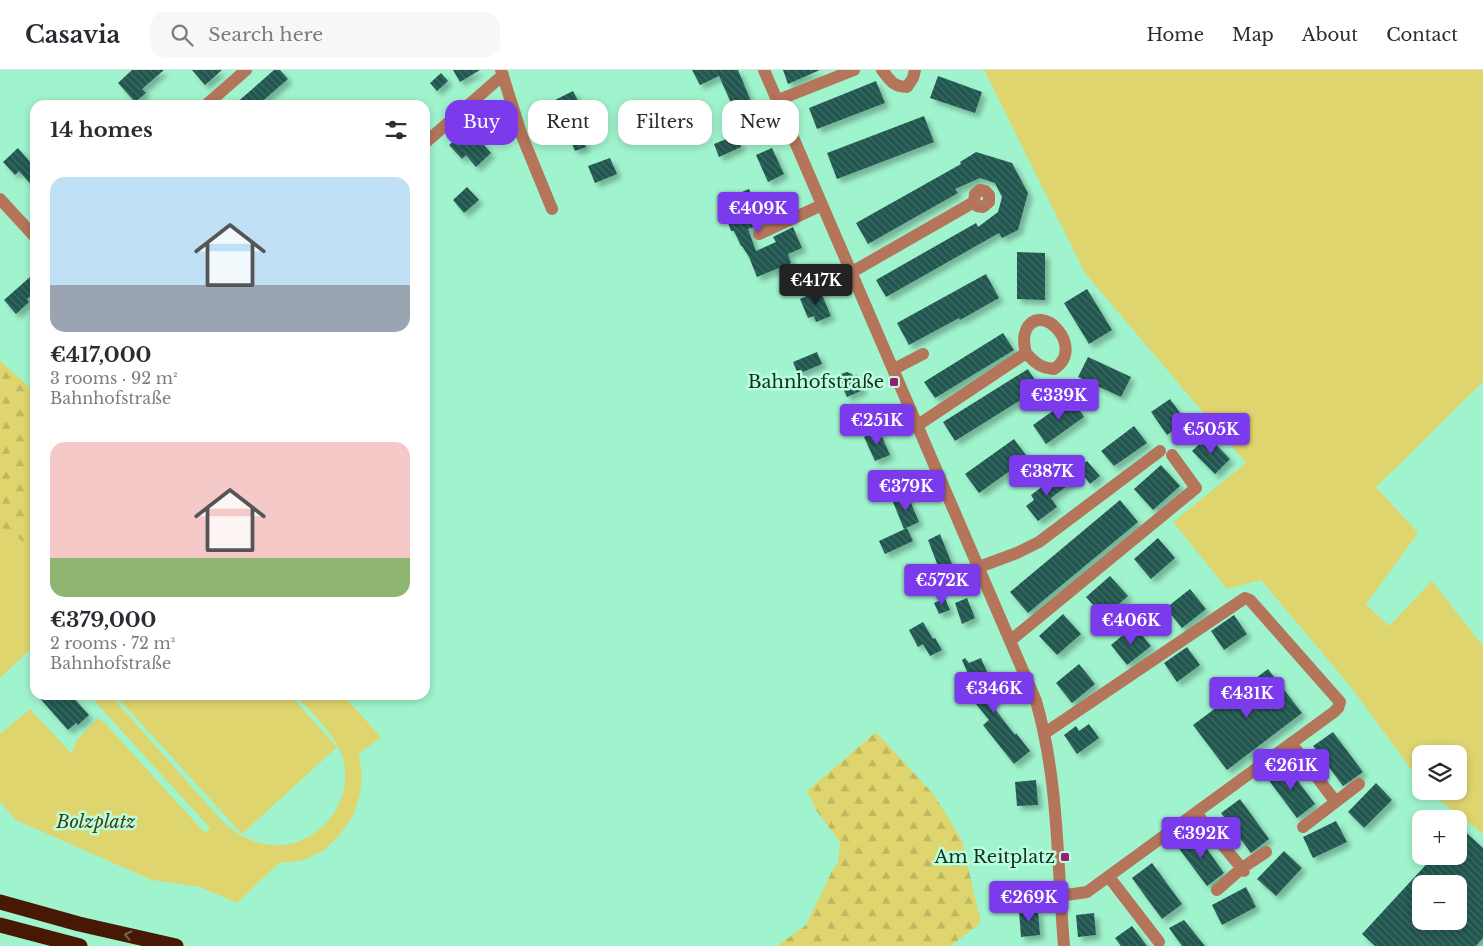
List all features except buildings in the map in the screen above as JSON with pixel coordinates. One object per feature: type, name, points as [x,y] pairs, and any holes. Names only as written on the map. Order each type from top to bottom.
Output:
[{"type":"highway","points":[[0,902],[79,924],[176,946]]},
{"type":"highway","points":[[0,925],[80,946]]},
{"type":"street","points":[[212,100],[246,70]]},
{"type":"street","points":[[764,70],[778,100],[854,70]]},
{"type":"street","points":[[882,70],[892,84],[898,87],[907,87],[913,78],[915,70]]},
{"type":"street","points":[[430,138],[502,72],[522,136],[552,209]]},
{"type":"street","points":[[797,145],[1036,701],[1045,733],[1055,808],[1059,896],[1064,946]]},
{"type":"street","points":[[0,198],[30,231]]},
{"type":"street","points":[[852,272],[974,202]]},
{"type":"street","points":[[759,234],[822,205]]},
{"type":"street","points":[[918,425],[1026,353]]},
{"type":"street","points":[[894,369],[923,354]]},
{"type":"street","points":[[979,567],[1039,542],[1166,453],[1196,488],[1011,640]]},
{"type":"street","points":[[1045,733],[1242,599],[1250,600],[1340,702],[1334,712],[1087,892],[1059,896]]},
{"type":"street","points":[[1291,743],[1334,801]]},
{"type":"street","points":[[1303,827],[1358,784]]},
{"type":"street","points":[[1196,813],[1243,869]]},
{"type":"street","points":[[1217,890],[1266,852]]},
{"type":"street","points":[[1109,876],[1160,942]]},
{"type":"green space","points":[[984,70],[1483,70],[1483,382],[1376,487],[1418,533],[1366,604],[1389,626],[1432,581],[1483,646],[1483,834],[1467,821],[1467,810],[1452,810],[1440,800],[1467,800],[1467,745],[1412,745],[1412,771],[1351,687],[1261,580],[1227,589],[1173,522],[1246,463],[1085,273]]},
{"type":"green space","points":[[0,361],[30,388],[30,548],[8,529],[0,538]]},
{"type":"green space","points":[[7,528],[30,548],[30,650],[0,678],[0,538]]},
{"type":"green space","name":"Bolzplatz","points":[[94,700],[114,700],[224,823],[243,836],[264,844],[282,845],[300,841],[315,833],[328,821],[338,807],[344,791],[345,773],[342,755],[338,746],[321,723],[300,700],[348,700],[381,737],[359,754],[362,775],[360,795],[353,816],[338,837],[324,850],[311,857],[300,861],[279,863],[237,903],[200,887],[152,880],[16,820],[0,802],[0,734],[30,709],[72,754],[76,741],[98,718],[100,721],[102,720],[205,833],[210,828]]},
{"type":"green space","points":[[120,700],[295,700],[337,747],[242,834]]},
{"type":"green space","points":[[876,732],[935,796],[962,841],[981,923],[950,946],[777,946],[806,925],[833,869],[838,863],[840,842],[816,810],[807,791]]},
{"type":"place","name":"Bahnhofstraße","points":[[894,382]]},
{"type":"place","name":"Am Reitplatz","points":[[1065,857]]}]
